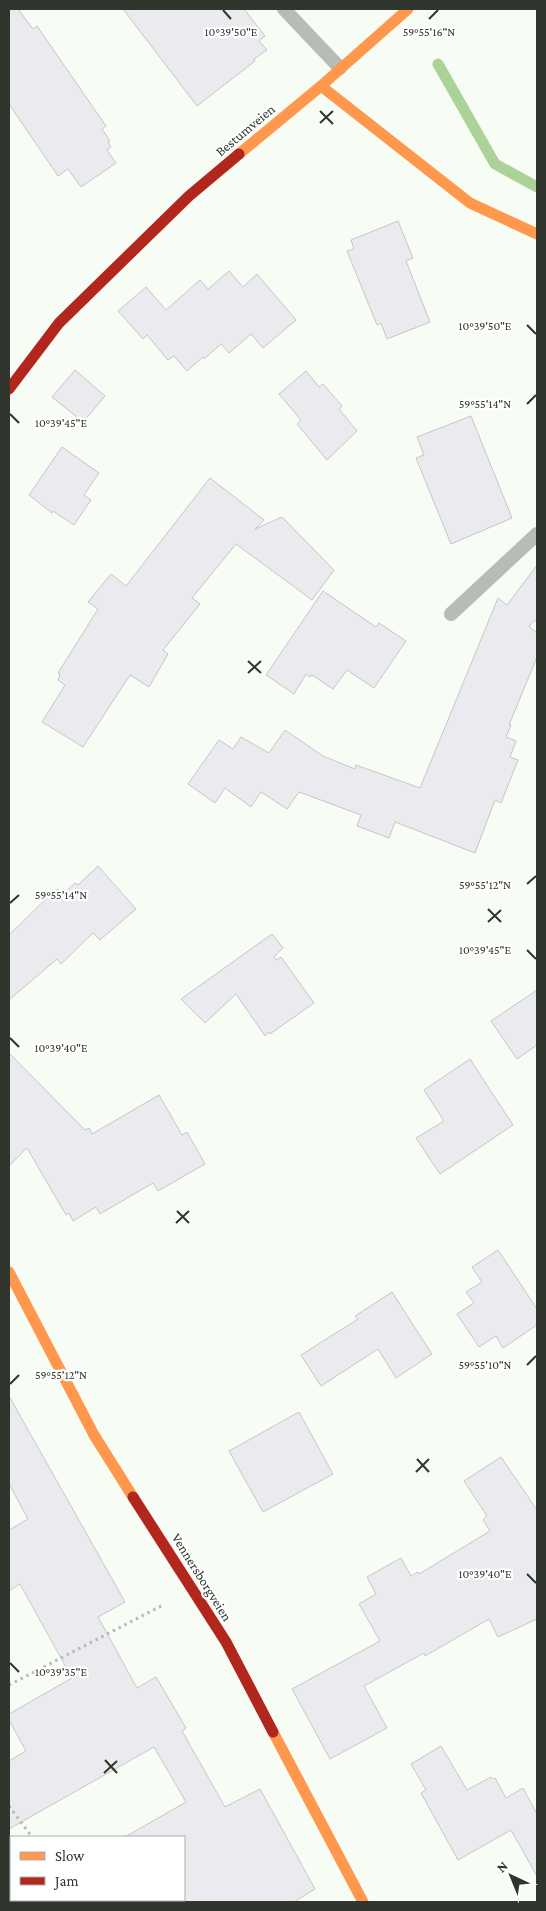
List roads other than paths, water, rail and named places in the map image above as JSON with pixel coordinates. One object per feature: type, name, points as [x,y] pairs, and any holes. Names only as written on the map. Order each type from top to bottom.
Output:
[{"type":"street","name":"Bestumveien","points":[[9,389],[59,323],[182,203],[321,86],[408,9]]},
{"type":"street","points":[[321,86],[470,203],[537,234]]},
{"type":"street","name":"Vennersborgveien","points":[[9,1272],[94,1435],[226,1642],[363,1902]]},
{"type":"lane","points":[[284,9],[340,68]]},
{"type":"lane","points":[[451,614],[537,534]]},
{"type":"waterway","points":[[438,64],[495,164],[537,187]]}]
